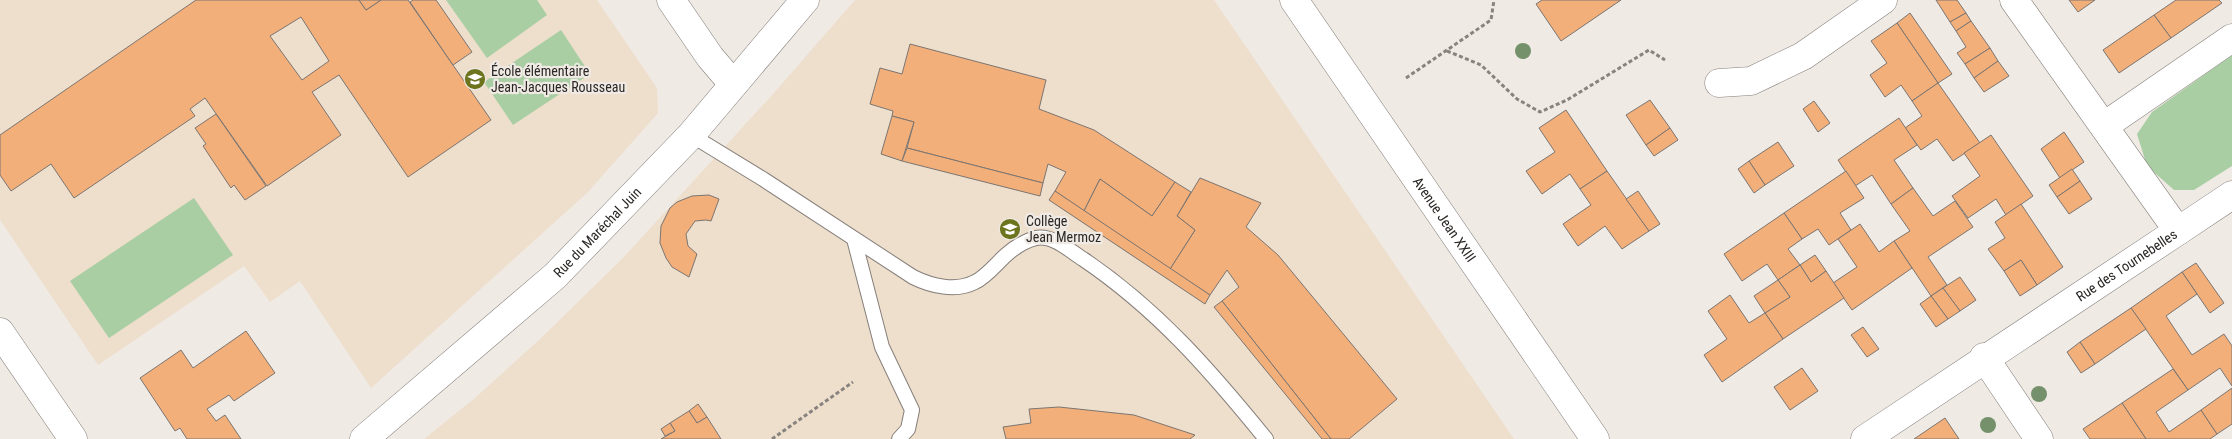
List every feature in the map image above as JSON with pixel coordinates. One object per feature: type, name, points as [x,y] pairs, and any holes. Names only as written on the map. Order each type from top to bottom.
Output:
[{"type":"street","points":[[671,0],[710,57],[732,84]]},
{"type":"street","name":"Rue du Maréchal Juin","points":[[364,439],[555,276],[690,135],[805,0]]},
{"type":"street","name":"Avenue Jean XXIII","points":[[1294,0],[1595,439]]},
{"type":"street","points":[[1720,83],[1750,81],[1803,56],[1883,0]]},
{"type":"street","name":"Rue des Tournebelles","points":[[1865,439],[1984,357],[2178,230],[2014,0]]},
{"type":"street","points":[[2104,126],[2232,38]]},
{"type":"street","points":[[2178,230],[2232,195]]},
{"type":"street","points":[[0,332],[73,439]]},
{"type":"street","points":[[1984,357],[2039,439]]},
{"type":"lane","points":[[690,135],[763,179],[912,277],[939,286],[957,287],[975,282],[1026,241],[1038,238],[1057,242],[1110,277],[1152,311],[1194,353],[1266,439]]},
{"type":"lane","points":[[854,239],[882,347],[912,410],[908,429],[899,439]]},
{"type":"path","points":[[1406,78],[1491,20],[1494,0]]},
{"type":"path","points":[[1447,51],[1481,65],[1517,99],[1540,112],[1567,100],[1649,50],[1665,60]]},
{"type":"path","points":[[772,439],[853,382]]},
{"type":"shaded area","points":[[0,0],[597,0],[657,88],[658,113],[587,193],[371,388],[300,281],[270,302],[244,266],[98,365],[0,220]]},
{"type":"shaded area","name":"Collège Jean Mermoz","points":[[855,0],[1214,0],[1514,439],[424,439],[475,398],[539,340],[622,259],[773,94]]},
{"type":"green space","points":[[446,0],[537,0],[547,15],[487,58]]},
{"type":"green space","points":[[561,30],[590,74],[513,125],[484,82]]},
{"type":"green space","points":[[2232,55],[2232,166],[2194,190],[2174,190],[2147,166],[2137,134],[2152,112]]},
{"type":"green space","points":[[194,198],[233,255],[109,338],[70,281]]},
{"type":"building","points":[[196,0],[359,0],[366,10],[381,0],[408,0],[491,120],[408,177],[339,75],[312,92],[341,135],[267,186],[205,98],[190,109],[195,116],[74,198],[51,164],[11,191],[0,175],[0,135]],"holes":[[[301,17],[329,61],[302,80],[270,36]]]},
{"type":"building","points":[[359,0],[381,0],[366,10]]},
{"type":"building","points":[[413,0],[436,0],[472,52],[453,65],[410,2]]},
{"type":"building","points":[[1542,0],[1621,0],[1561,41],[1536,4]]},
{"type":"building","points":[[1936,0],[1957,0],[1966,13],[1950,22]]},
{"type":"building","points":[[2069,0],[2095,0],[2078,12]]},
{"type":"building","points":[[2176,0],[2219,0],[2222,3],[2171,38],[2154,15]]},
{"type":"building","points":[[1910,13],[1952,74],[1938,83],[1897,23]]},
{"type":"building","points":[[1966,13],[1971,21],[1956,31],[1950,22]]},
{"type":"building","points":[[2154,15],[2171,38],[2119,73],[2103,50]]},
{"type":"building","points":[[1971,21],[1990,48],[1965,64],[1957,53],[1966,47],[1956,31]]},
{"type":"building","points":[[1897,23],[1938,83],[1912,101],[1901,85],[1885,97],[1870,75],[1887,63],[1871,41]]},
{"type":"building","points":[[910,44],[1046,80],[1039,109],[1094,130],[1175,182],[1152,216],[1100,179],[1084,211],[1055,191],[1066,172],[1048,164],[1043,183],[907,148],[914,122],[892,116],[893,111],[870,104],[880,68],[902,74]]},
{"type":"building","points":[[1990,48],[1998,61],[1974,78],[1965,64]]},
{"type":"building","points":[[1998,61],[2009,76],[1984,92],[1974,78]]},
{"type":"building","points":[[1938,83],[1980,143],[1953,161],[1937,139],[1921,150],[1905,128],[1922,116],[1912,101]]},
{"type":"building","points":[[1650,100],[1670,128],[1646,145],[1626,115]]},
{"type":"building","points":[[1814,101],[1830,123],[1818,132],[1803,109]]},
{"type":"building","points":[[1566,110],[1607,171],[1580,189],[1570,174],[1542,194],[1526,171],[1555,152],[1539,128]]},
{"type":"building","points":[[216,114],[266,186],[245,200],[234,185],[231,188],[203,146],[206,144],[195,128]]},
{"type":"building","points":[[892,116],[914,122],[902,161],[881,154]]},
{"type":"building","points":[[1899,118],[1917,145],[1894,160],[1913,188],[1891,204],[1872,175],[1855,186],[1838,160]]},
{"type":"building","points":[[1670,128],[1678,140],[1654,156],[1646,145]]},
{"type":"building","points":[[2064,132],[2084,162],[2060,178],[2041,149]]},
{"type":"building","points":[[1991,135],[2033,196],[2006,215],[1996,199],[1968,218],[1952,196],[1980,176],[1964,153]]},
{"type":"building","points":[[1778,142],[1794,166],[1765,185],[1749,161]]},
{"type":"building","points":[[907,148],[1043,183],[1040,196],[902,161]]},
{"type":"building","points":[[1749,161],[1765,185],[1754,193],[1738,169]]},
{"type":"building","points":[[2072,169],[2080,181],[2057,197],[2049,185]]},
{"type":"building","points":[[1607,171],[1649,231],[1622,249],[1605,226],[1578,246],[1563,224],[1591,205],[1580,189]]},
{"type":"building","points":[[1846,171],[1864,198],[1840,213],[1851,230],[1829,245],[1818,229],[1802,239],[1784,213]]},
{"type":"building","points":[[1200,178],[1261,203],[1246,227],[1278,255],[1397,399],[1349,439],[1331,439],[1222,301],[1239,287],[1227,270],[1210,295],[1170,269],[1195,230],[1177,216]]},
{"type":"building","points":[[1100,179],[1152,216],[1175,182],[1191,192],[1177,216],[1195,230],[1170,269],[1084,211]]},
{"type":"building","points":[[2080,181],[2092,199],[2069,214],[2057,197]]},
{"type":"building","points":[[1913,188],[1933,216],[1955,201],[1973,227],[1928,257],[1947,285],[1931,296],[1894,241],[1910,231],[1891,204]]},
{"type":"building","points":[[1055,191],[1210,295],[1205,304],[1049,200]]},
{"type":"building","points":[[1638,191],[1660,224],[1649,231],[1626,199]]},
{"type":"building","points":[[709,195],[719,199],[711,221],[695,221],[686,234],[688,246],[697,254],[689,277],[672,267],[666,258],[660,243],[661,226],[670,208],[677,202],[692,196]]},
{"type":"building","points":[[2021,204],[2063,267],[2037,285],[2021,260],[2004,271],[1988,249],[2005,238],[1995,222]]},
{"type":"building","points":[[1784,213],[1802,239],[1788,249],[1800,265],[1778,280],[1767,264],[1742,281],[1724,254]]},
{"type":"building","points":[[1860,224],[1879,252],[1894,241],[1912,268],[1852,310],[1833,283],[1857,267],[1838,239]]},
{"type":"building","points":[[1815,255],[1826,271],[1811,282],[1800,265]]},
{"type":"building","points":[[2021,260],[2037,285],[2020,296],[2004,271]]},
{"type":"building","points":[[2196,263],[2224,303],[2210,313],[2182,272]]},
{"type":"building","points":[[1800,265],[1811,282],[1826,271],[1844,298],[1783,339],[1765,313],[1790,297],[1778,280]]},
{"type":"building","points":[[2182,272],[2197,294],[2166,316],[2192,355],[2224,334],[2232,346],[2232,386],[2220,368],[2188,390],[2131,308]]},
{"type":"building","points":[[1960,277],[1976,300],[1960,311],[1943,288]]},
{"type":"building","points":[[1778,280],[1790,297],[1765,313],[1754,296]]},
{"type":"building","points":[[1943,288],[1960,311],[1948,319],[1931,296]]},
{"type":"building","points":[[1730,295],[1749,323],[1765,313],[1783,339],[1722,382],[1704,355],[1727,339],[1708,311]]},
{"type":"building","points":[[1931,296],[1948,319],[1936,327],[1920,304]]},
{"type":"building","points":[[1222,301],[1331,439],[1322,439],[1214,307]]},
{"type":"building","points":[[2131,308],[2146,329],[2095,364],[2080,342]]},
{"type":"building","points":[[1863,327],[1879,349],[1867,357],[1851,335]]},
{"type":"building","points":[[246,331],[275,373],[234,401],[229,395],[207,409],[216,421],[225,415],[241,439],[187,439],[180,428],[175,431],[140,378],[181,350],[193,368]]},
{"type":"building","points":[[2080,342],[2095,364],[2081,373],[2067,352]]},
{"type":"building","points":[[1802,368],[1818,391],[1790,410],[1774,387]]},
{"type":"building","points":[[2173,369],[2188,390],[2156,412],[2169,432],[2201,410],[2217,434],[2210,439],[2146,439],[2122,403]]},
{"type":"building","points":[[2232,388],[2232,424],[2217,434],[2201,410]]},
{"type":"building","points":[[2122,403],[2146,439],[2090,439],[2083,429]]},
{"type":"building","points":[[698,404],[707,417],[697,423],[689,411]]},
{"type":"building","points":[[1059,407],[1134,415],[1195,435],[1190,439],[1006,439],[1003,427],[1031,423],[1029,409]]},
{"type":"building","points":[[689,411],[697,423],[707,417],[721,439],[661,439],[675,431],[670,423]]},
{"type":"building","points":[[1945,418],[1959,439],[1914,439]]},
{"type":"building","points":[[670,423],[675,431],[665,436],[661,429]]},
{"type":"place","name":"École élémentaire Jean-Jacques Rousseau","points":[[475,79]]},
{"type":"place","name":"Collège Jean Mermoz","points":[[1010,229]]}]
